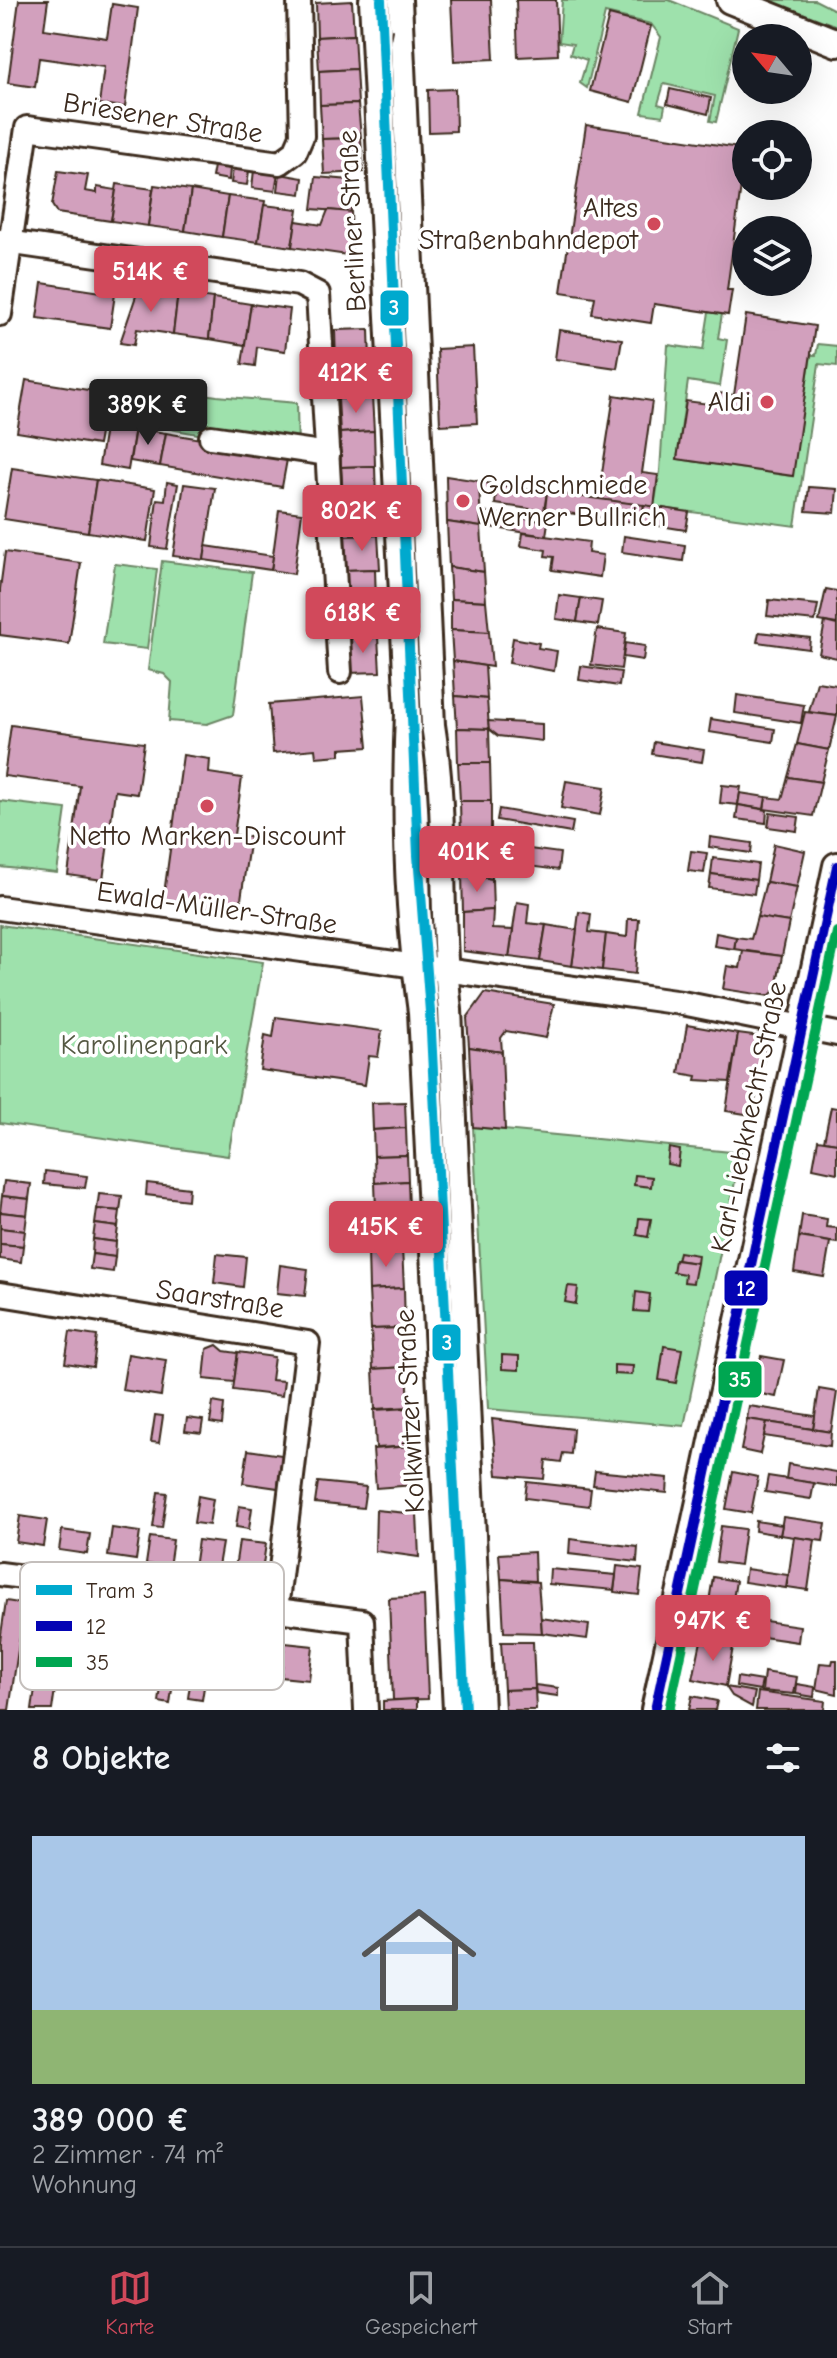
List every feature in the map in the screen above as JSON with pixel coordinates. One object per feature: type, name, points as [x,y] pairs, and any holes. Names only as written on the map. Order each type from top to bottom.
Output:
[{"type":"main road","points":[[730,0],[837,43]]},
{"type":"main road","name":"Karl-Liebknecht-Straße","points":[[655,1710],[837,866]]},
{"type":"street","name":"Briesener Straße","points":[[5,242],[27,128],[273,165],[288,159],[302,136],[299,0]]},
{"type":"street","name":"Berliner Straße","points":[[371,0],[407,712],[404,789],[428,967]]},
{"type":"street","name":"Berliner Straße","points":[[400,0],[433,725],[442,783],[428,967]]},
{"type":"street","points":[[0,314],[5,242],[313,289],[321,299],[340,672]]},
{"type":"street","points":[[211,437],[328,454]]},
{"type":"street","name":"Ewald-Müller-Straße","points":[[0,908],[682,1003],[837,1034]]},
{"type":"street","name":"Kolkwitzer Straße","points":[[428,967],[420,1012],[455,1710]]},
{"type":"street","name":"Kolkwitzer Straße","points":[[428,967],[450,1010],[482,1710]]},
{"type":"street","name":"Saarstraße","points":[[0,1294],[308,1343],[282,1562]]},
{"type":"street","points":[[0,1574],[20,1577]]},
{"type":"street","points":[[284,1611],[362,1621],[366,1710]]},
{"type":"green space","points":[[562,0],[669,0],[732,26],[732,54],[716,122],[710,121],[715,96],[664,84],[658,104],[665,106],[663,116],[642,113],[661,37],[651,24],[605,13],[587,88],[580,83],[587,60],[570,54],[573,44],[559,42]]},
{"type":"green space","points":[[767,0],[815,0],[837,11],[837,26]]},
{"type":"green space","points":[[709,312],[722,314],[718,338],[727,340],[720,386],[688,381],[677,459],[792,476],[811,355],[816,355],[818,344],[837,346],[837,366],[819,364],[795,526],[654,507],[660,471],[668,345],[703,350]]},
{"type":"green space","points":[[142,385],[297,403],[298,452],[136,423]]},
{"type":"green space","points":[[162,561],[252,572],[233,715],[207,724],[169,721],[172,682],[164,674],[148,670]]},
{"type":"green space","points":[[115,564],[157,569],[147,649],[103,644]]},
{"type":"green space","points":[[0,801],[66,809],[57,873],[0,867]]},
{"type":"green space","name":"Karolinenpark","points":[[0,925],[263,962],[228,1156],[0,1123]]},
{"type":"green space","points":[[473,1127],[741,1153],[684,1426],[488,1409]]},
{"type":"building","points":[[19,0],[48,0],[44,29],[107,38],[112,4],[138,8],[125,107],[99,104],[104,67],[39,58],[35,87],[8,83]]},
{"type":"building","points":[[451,0],[491,0],[494,59],[454,61]]},
{"type":"building","points":[[516,0],[556,0],[558,55],[518,57]]},
{"type":"building","points":[[352,1],[354,35],[317,37],[316,3]]},
{"type":"building","points":[[609,15],[651,26],[632,102],[590,91]]},
{"type":"building","points":[[354,35],[356,69],[319,71],[317,37]]},
{"type":"building","points":[[356,69],[358,104],[320,105],[319,71]]},
{"type":"building","points":[[455,89],[456,131],[429,132],[428,90]]},
{"type":"building","points":[[670,89],[711,98],[708,114],[667,104]]},
{"type":"building","points":[[358,104],[361,138],[322,139],[320,105]]},
{"type":"building","name":"Altes Straßenbahndepot","points":[[586,125],[732,147],[732,200],[739,200],[737,216],[732,216],[732,253],[727,290],[732,290],[728,315],[654,304],[651,323],[592,314],[595,297],[561,292]]},
{"type":"building","points":[[361,138],[363,172],[324,174],[322,139]]},
{"type":"building","points":[[214,166],[230,168],[229,180],[212,177]]},
{"type":"building","points":[[233,169],[249,171],[247,185],[231,183]]},
{"type":"building","points":[[254,170],[278,173],[275,191],[252,188]]},
{"type":"building","points":[[58,171],[88,175],[85,191],[97,193],[97,187],[116,190],[111,221],[57,213],[52,205]]},
{"type":"building","points":[[280,174],[303,178],[301,194],[278,191]]},
{"type":"building","points":[[316,177],[350,180],[351,212],[312,209]]},
{"type":"building","points":[[117,184],[153,189],[148,226],[111,221]]},
{"type":"building","points":[[154,185],[191,190],[185,231],[148,226]]},
{"type":"building","points":[[191,190],[228,196],[222,237],[185,231]]},
{"type":"building","points":[[228,196],[265,201],[258,242],[222,237]]},
{"type":"building","points":[[264,205],[298,209],[292,247],[258,242]]},
{"type":"building","points":[[328,210],[351,212],[352,250],[347,255],[292,247],[296,221],[322,225]]},
{"type":"building","points":[[42,283],[115,294],[110,328],[37,318]]},
{"type":"building","points":[[139,287],[178,293],[173,334],[137,329],[134,345],[120,343]]},
{"type":"building","points":[[178,293],[213,298],[209,339],[173,334]]},
{"type":"building","points":[[213,298],[251,304],[245,345],[209,339]]},
{"type":"building","points":[[251,304],[290,309],[285,351],[257,347],[255,366],[242,364]]},
{"type":"building","points":[[746,315],[815,326],[793,476],[677,459],[686,401],[717,405],[719,393],[734,395]]},
{"type":"building","points":[[369,329],[370,363],[336,365],[335,330]]},
{"type":"building","points":[[559,330],[622,339],[617,368],[555,359]]},
{"type":"building","points":[[473,347],[477,423],[440,425],[437,349]]},
{"type":"building","points":[[370,363],[372,397],[338,399],[336,365]]},
{"type":"building","points":[[26,380],[107,393],[98,445],[17,432]]},
{"type":"building","points":[[614,395],[652,401],[642,473],[658,475],[654,507],[598,499]]},
{"type":"building","points":[[372,397],[374,431],[340,433],[338,399]]},
{"type":"building","points":[[106,423],[135,428],[128,470],[99,465]]},
{"type":"building","points":[[135,428],[166,433],[160,466],[130,461]]},
{"type":"building","points":[[374,431],[375,466],[341,467],[340,433]]},
{"type":"building","points":[[166,433],[288,454],[282,487],[160,466]]},
{"type":"building","points":[[375,466],[376,500],[343,502],[341,467]]},
{"type":"building","points":[[12,468],[96,480],[88,532],[4,519]]},
{"type":"building","name":"Goldschmiede Werner Bullrich","points":[[446,476],[479,481],[481,527],[447,522]]},
{"type":"building","points":[[96,480],[155,489],[147,541],[88,532]]},
{"type":"building","points":[[167,482],[178,484],[167,549],[151,547],[157,499],[165,500]]},
{"type":"building","points":[[479,482],[547,492],[544,511],[495,504],[496,495],[480,491]]},
{"type":"building","points":[[184,484],[215,488],[204,560],[173,556]]},
{"type":"building","points":[[809,487],[837,489],[835,513],[806,511]]},
{"type":"building","points":[[547,492],[644,505],[641,523],[545,510]]},
{"type":"building","points":[[376,500],[378,535],[345,536],[343,502]]},
{"type":"building","points":[[644,505],[689,512],[686,530],[641,523]]},
{"type":"building","points":[[279,510],[302,513],[294,574],[271,570]]},
{"type":"building","points":[[483,512],[548,522],[546,536],[483,526]]},
{"type":"building","points":[[447,522],[481,527],[484,572],[449,567]]},
{"type":"building","points":[[523,533],[589,542],[588,553],[603,555],[600,577],[552,570],[554,557],[545,556],[546,550],[521,546]]},
{"type":"building","points":[[378,535],[380,569],[346,570],[345,536]]},
{"type":"building","points":[[624,536],[685,545],[683,561],[622,552]]},
{"type":"building","points":[[206,546],[273,556],[271,570],[204,560]]},
{"type":"building","points":[[5,552],[81,563],[69,644],[0,635],[0,589]]},
{"type":"building","points":[[449,567],[484,572],[486,601],[451,599]]},
{"type":"building","points":[[375,569],[376,603],[344,604],[343,570]]},
{"type":"building","points":[[826,589],[837,591],[837,624],[819,621]]},
{"type":"building","points":[[559,595],[581,598],[577,622],[556,619]]},
{"type":"building","points":[[581,598],[602,601],[598,625],[577,622]]},
{"type":"building","points":[[451,599],[486,601],[489,632],[451,630]]},
{"type":"building","points":[[769,600],[818,605],[815,621],[767,616]]},
{"type":"building","points":[[376,603],[378,637],[346,638],[344,604]]},
{"type":"building","points":[[825,622],[837,625],[837,658],[819,654]]},
{"type":"building","points":[[597,629],[626,633],[621,669],[591,665]]},
{"type":"building","points":[[451,630],[489,632],[492,667],[453,661]]},
{"type":"building","points":[[759,632],[810,638],[809,649],[757,642]]},
{"type":"building","points":[[378,637],[380,672],[347,673],[346,638]]},
{"type":"building","points":[[513,638],[539,643],[538,648],[557,651],[554,671],[509,663]]},
{"type":"building","points":[[625,643],[645,646],[643,660],[623,657]]},
{"type":"building","points":[[453,661],[485,666],[487,699],[455,696]]},
{"type":"building","points":[[581,666],[621,672],[619,686],[579,680]]},
{"type":"building","points":[[817,682],[837,685],[837,716],[809,712]]},
{"type":"building","points":[[737,695],[804,705],[801,723],[735,713]]},
{"type":"building","points":[[363,696],[368,747],[340,749],[340,755],[316,757],[315,749],[273,753],[269,704]]},
{"type":"building","points":[[455,696],[487,699],[489,729],[457,728]]},
{"type":"building","points":[[805,712],[837,716],[829,750],[797,744]]},
{"type":"building","points":[[711,719],[775,729],[773,742],[709,732]]},
{"type":"building","points":[[488,721],[542,724],[542,741],[498,736],[489,729]]},
{"type":"building","points":[[11,725],[144,743],[137,794],[115,791],[103,880],[68,875],[80,786],[4,776]]},
{"type":"building","points":[[457,728],[489,729],[490,763],[458,763]]},
{"type":"building","points":[[654,742],[704,750],[702,762],[652,754]]},
{"type":"building","points":[[797,744],[829,750],[821,782],[788,777]]},
{"type":"building","name":"Netto Marken-Discount","points":[[183,755],[210,759],[209,773],[242,778],[234,835],[250,837],[239,913],[163,901]]},
{"type":"building","points":[[458,763],[490,763],[491,801],[460,801]]},
{"type":"building","points":[[788,777],[821,782],[813,816],[764,809],[766,797],[782,799]]},
{"type":"building","points":[[566,781],[605,787],[600,815],[561,808]]},
{"type":"building","points":[[722,785],[741,787],[738,805],[720,803]]},
{"type":"building","points":[[740,793],[766,797],[764,809],[738,805]]},
{"type":"building","points":[[460,801],[491,801],[491,842],[461,837]]},
{"type":"building","points":[[738,805],[767,810],[766,823],[736,819]]},
{"type":"building","points":[[499,809],[573,822],[571,833],[497,820]]},
{"type":"building","points":[[770,813],[799,817],[797,831],[768,827]]},
{"type":"building","points":[[461,837],[491,842],[492,879],[462,874]]},
{"type":"building","points":[[710,837],[752,843],[751,853],[709,847]]},
{"type":"building","points":[[774,844],[805,851],[797,887],[766,882]]},
{"type":"building","points":[[507,846],[560,853],[558,870],[505,863]]},
{"type":"building","points":[[691,851],[707,853],[704,873],[688,871]]},
{"type":"building","points":[[713,858],[758,864],[756,880],[711,874]]},
{"type":"building","points":[[462,874],[492,879],[493,910],[463,912]]},
{"type":"building","points":[[711,874],[756,880],[754,894],[709,888]]},
{"type":"building","points":[[766,882],[797,887],[789,922],[757,917]]},
{"type":"building","points":[[517,902],[529,904],[527,923],[546,925],[540,961],[509,957]]},
{"type":"building","points":[[493,910],[492,929],[513,930],[509,957],[463,951],[463,912]]},
{"type":"building","points":[[579,912],[591,914],[589,932],[606,934],[602,970],[572,966]]},
{"type":"building","points":[[757,917],[789,922],[782,956],[734,949],[736,937],[751,939]]},
{"type":"building","points":[[628,919],[639,919],[635,974],[602,970],[606,934],[627,937]]},
{"type":"building","points":[[546,925],[577,930],[572,966],[540,961]]},
{"type":"building","points":[[716,933],[736,937],[734,949],[714,946]]},
{"type":"building","points":[[743,951],[782,956],[776,989],[769,996],[723,989],[727,966],[740,968]]},
{"type":"building","points":[[485,993],[554,1004],[546,1038],[506,1031],[501,1038],[502,1052],[469,1047],[467,1018]]},
{"type":"building","points":[[276,1017],[382,1031],[378,1057],[369,1056],[365,1085],[260,1070],[265,1035],[273,1037]]},
{"type":"building","points":[[687,1025],[738,1034],[730,1082],[696,1080],[697,1076],[679,1073]]},
{"type":"building","points":[[738,1034],[768,1038],[752,1115],[726,1111]]},
{"type":"building","points":[[469,1047],[502,1052],[505,1130],[473,1127]]},
{"type":"building","points":[[405,1102],[406,1128],[373,1130],[372,1103]]},
{"type":"building","points":[[831,1107],[837,1108],[837,1143],[824,1141]]},
{"type":"building","points":[[406,1128],[407,1155],[374,1156],[373,1130]]},
{"type":"building","points":[[818,1140],[837,1143],[837,1173],[813,1168]]},
{"type":"building","points":[[669,1148],[680,1150],[678,1166],[667,1164]]},
{"type":"building","points":[[407,1155],[408,1181],[375,1183],[374,1156]]},
{"type":"building","points":[[45,1171],[87,1176],[85,1188],[44,1184]]},
{"type":"building","points":[[635,1175],[652,1177],[651,1187],[634,1185]]},
{"type":"building","points":[[4,1181],[31,1184],[29,1199],[2,1196]]},
{"type":"building","points":[[408,1181],[409,1208],[376,1209],[375,1183]]},
{"type":"building","points":[[147,1183],[189,1188],[188,1200],[146,1195]]},
{"type":"building","points":[[99,1194],[122,1196],[120,1211],[97,1209]]},
{"type":"building","points":[[2,1196],[29,1199],[27,1215],[0,1212]]},
{"type":"building","points":[[97,1209],[120,1211],[118,1227],[95,1224]]},
{"type":"building","points":[[400,1209],[402,1248],[368,1250],[366,1210]]},
{"type":"building","points":[[0,1212],[27,1215],[25,1231],[0,1228]]},
{"type":"building","points":[[802,1215],[827,1219],[826,1227],[837,1228],[837,1243],[799,1237]]},
{"type":"building","points":[[639,1218],[651,1219],[648,1237],[637,1235]]},
{"type":"building","points":[[95,1224],[118,1227],[116,1242],[93,1239]]},
{"type":"building","points":[[0,1228],[25,1231],[23,1246],[0,1244]]},
{"type":"building","points":[[799,1237],[830,1242],[824,1277],[794,1272]]},
{"type":"building","points":[[93,1239],[116,1242],[115,1257],[92,1254]]},
{"type":"building","points":[[0,1244],[23,1246],[21,1262],[0,1259]]},
{"type":"building","points":[[402,1248],[404,1288],[369,1290],[368,1250]]},
{"type":"building","points":[[679,1252],[698,1255],[697,1263],[677,1260]]},
{"type":"building","points":[[92,1254],[115,1257],[113,1272],[90,1269]]},
{"type":"building","points":[[217,1254],[246,1257],[243,1287],[214,1283]]},
{"type":"building","points":[[675,1260],[697,1263],[693,1283],[684,1282],[685,1274],[673,1272]]},
{"type":"building","points":[[280,1265],[308,1269],[305,1296],[277,1293]]},
{"type":"building","points":[[568,1286],[578,1287],[576,1304],[565,1302]]},
{"type":"building","points":[[404,1288],[405,1328],[371,1329],[369,1290]]},
{"type":"building","points":[[636,1292],[650,1294],[648,1312],[634,1311]]},
{"type":"building","points":[[405,1328],[407,1367],[373,1369],[371,1329]]},
{"type":"building","points":[[70,1332],[97,1336],[93,1367],[65,1363]]},
{"type":"building","points":[[217,1345],[224,1351],[238,1353],[234,1382],[204,1379],[207,1349]]},
{"type":"building","points":[[664,1346],[682,1349],[676,1383],[659,1380]]},
{"type":"building","points":[[238,1352],[274,1357],[271,1380],[284,1381],[282,1396],[233,1390]]},
{"type":"building","points":[[128,1354],[166,1360],[161,1396],[122,1390]]},
{"type":"building","points":[[502,1355],[519,1356],[519,1370],[502,1369]]},
{"type":"building","points":[[761,1356],[784,1360],[776,1397],[753,1392]]},
{"type":"building","points":[[614,1365],[633,1366],[632,1375],[614,1374]]},
{"type":"building","points":[[407,1367],[409,1407],[375,1409],[373,1369]]},
{"type":"building","points":[[819,1389],[837,1392],[831,1432],[813,1429]]},
{"type":"building","points":[[213,1402],[224,1404],[222,1425],[210,1423]]},
{"type":"building","points":[[749,1406],[815,1416],[813,1429],[747,1419]]},
{"type":"building","points":[[410,1408],[412,1446],[376,1448],[374,1410]]},
{"type":"building","points":[[155,1415],[163,1416],[159,1443],[151,1442]]},
{"type":"building","points":[[187,1418],[203,1420],[201,1433],[185,1431]]},
{"type":"building","points":[[492,1419],[573,1429],[571,1454],[563,1453],[561,1462],[546,1460],[544,1479],[497,1475]]},
{"type":"building","points":[[747,1419],[767,1422],[760,1454],[741,1450]]},
{"type":"building","points":[[767,1422],[831,1432],[830,1446],[764,1436]]},
{"type":"building","points":[[412,1446],[414,1485],[376,1488],[373,1449]]},
{"type":"building","points":[[248,1450],[282,1455],[278,1488],[243,1483]]},
{"type":"building","points":[[788,1464],[837,1472],[837,1487],[786,1479]]},
{"type":"building","points":[[595,1471],[668,1478],[667,1493],[593,1485]]},
{"type":"building","points":[[733,1472],[758,1477],[751,1513],[726,1509]]},
{"type":"building","points":[[768,1476],[814,1483],[811,1499],[765,1492]]},
{"type":"building","points":[[318,1482],[366,1487],[363,1508],[315,1503]]},
{"type":"building","points":[[527,1482],[591,1489],[589,1506],[525,1498]]},
{"type":"building","points":[[158,1492],[167,1493],[162,1528],[153,1527]]},
{"type":"building","points":[[198,1496],[213,1499],[209,1525],[194,1523]]},
{"type":"building","points":[[239,1506],[252,1508],[249,1529],[236,1527]]},
{"type":"building","points":[[376,1510],[417,1514],[419,1557],[375,1551]]},
{"type":"building","points":[[20,1516],[47,1520],[43,1546],[16,1542]]},
{"type":"building","points":[[783,1517],[826,1523],[823,1541],[780,1535]]},
{"type":"building","points":[[756,1521],[782,1525],[780,1535],[755,1531]]},
{"type":"building","points":[[721,1526],[745,1529],[740,1565],[716,1562]]},
{"type":"building","points":[[112,1528],[140,1532],[136,1560],[108,1556]]},
{"type":"building","points":[[62,1530],[90,1534],[87,1554],[59,1550]]},
{"type":"building","points":[[150,1537],[173,1540],[170,1562],[146,1562]]},
{"type":"building","points":[[794,1537],[815,1540],[808,1590],[787,1587]]},
{"type":"building","points":[[570,1539],[638,1547],[637,1562],[569,1554]]},
{"type":"building","points":[[198,1540],[222,1543],[219,1562],[195,1562]]},
{"type":"building","points":[[239,1541],[266,1544],[263,1562],[236,1562]]},
{"type":"building","points":[[534,1552],[535,1581],[501,1579],[499,1554]]},
{"type":"building","points":[[617,1566],[642,1569],[639,1595],[614,1592]]},
{"type":"building","points":[[550,1569],[616,1575],[614,1590],[549,1584]]},
{"type":"building","points":[[746,1569],[788,1575],[786,1588],[744,1582]]},
{"type":"building","points":[[713,1577],[736,1581],[730,1618],[707,1614]]},
{"type":"building","points":[[501,1579],[538,1582],[542,1633],[504,1632]]},
{"type":"building","points":[[424,1596],[428,1699],[393,1700],[389,1598]]},
{"type":"building","points":[[6,1601],[20,1603],[20,1637],[9,1710],[0,1710],[0,1641]]},
{"type":"building","points":[[541,1618],[589,1625],[587,1639],[542,1633]]},
{"type":"building","points":[[751,1619],[800,1626],[798,1642],[749,1635]]},
{"type":"building","points":[[701,1641],[733,1647],[726,1686],[693,1679]]},
{"type":"building","points":[[501,1642],[533,1642],[535,1689],[504,1690]]},
{"type":"building","points":[[285,1643],[313,1646],[309,1680],[284,1677]]},
{"type":"building","points":[[833,1660],[837,1660],[837,1694],[816,1689],[820,1663],[832,1664]]},
{"type":"building","points":[[764,1672],[797,1677],[794,1694],[762,1691]]},
{"type":"building","points":[[737,1677],[762,1681],[760,1690],[736,1686]]},
{"type":"building","points":[[797,1684],[815,1687],[814,1697],[796,1694]]},
{"type":"building","points":[[535,1685],[558,1688],[558,1696],[536,1693]]},
{"type":"building","points":[[726,1687],[755,1692],[752,1707],[732,1696]]},
{"type":"building","points":[[535,1689],[536,1710],[505,1710],[504,1690]]},
{"type":"building","points":[[35,1690],[55,1690],[52,1710],[32,1710]]},
{"type":"building","points":[[161,1690],[172,1690],[170,1704],[159,1702]]},
{"type":"building","points":[[189,1690],[204,1690],[202,1700],[188,1698]]},
{"type":"building","points":[[758,1692],[825,1701],[824,1710],[756,1710]]},
{"type":"building","points":[[692,1696],[717,1701],[715,1710],[689,1710]]},
{"type":"building","points":[[417,1699],[417,1710],[383,1710],[383,1701]]},
{"type":"tram line","name":"3","points":[[381,0],[418,855],[430,1012],[465,1710]]},
{"type":"tram line","points":[[384,70],[392,30]]},
{"type":"transit line","name":"12","points":[[655,1710],[837,866]]},
{"type":"transit line","name":"35","points":[[669,1710],[837,932]]},
{"type":"place","name":"Altes Straßenbahndepot","points":[[654,224]]},
{"type":"place","name":"Aldi","points":[[767,402]]},
{"type":"place","name":"Goldschmiede Werner Bullrich","points":[[463,501]]},
{"type":"place","name":"Netto Marken-Discount","points":[[207,806]]}]
